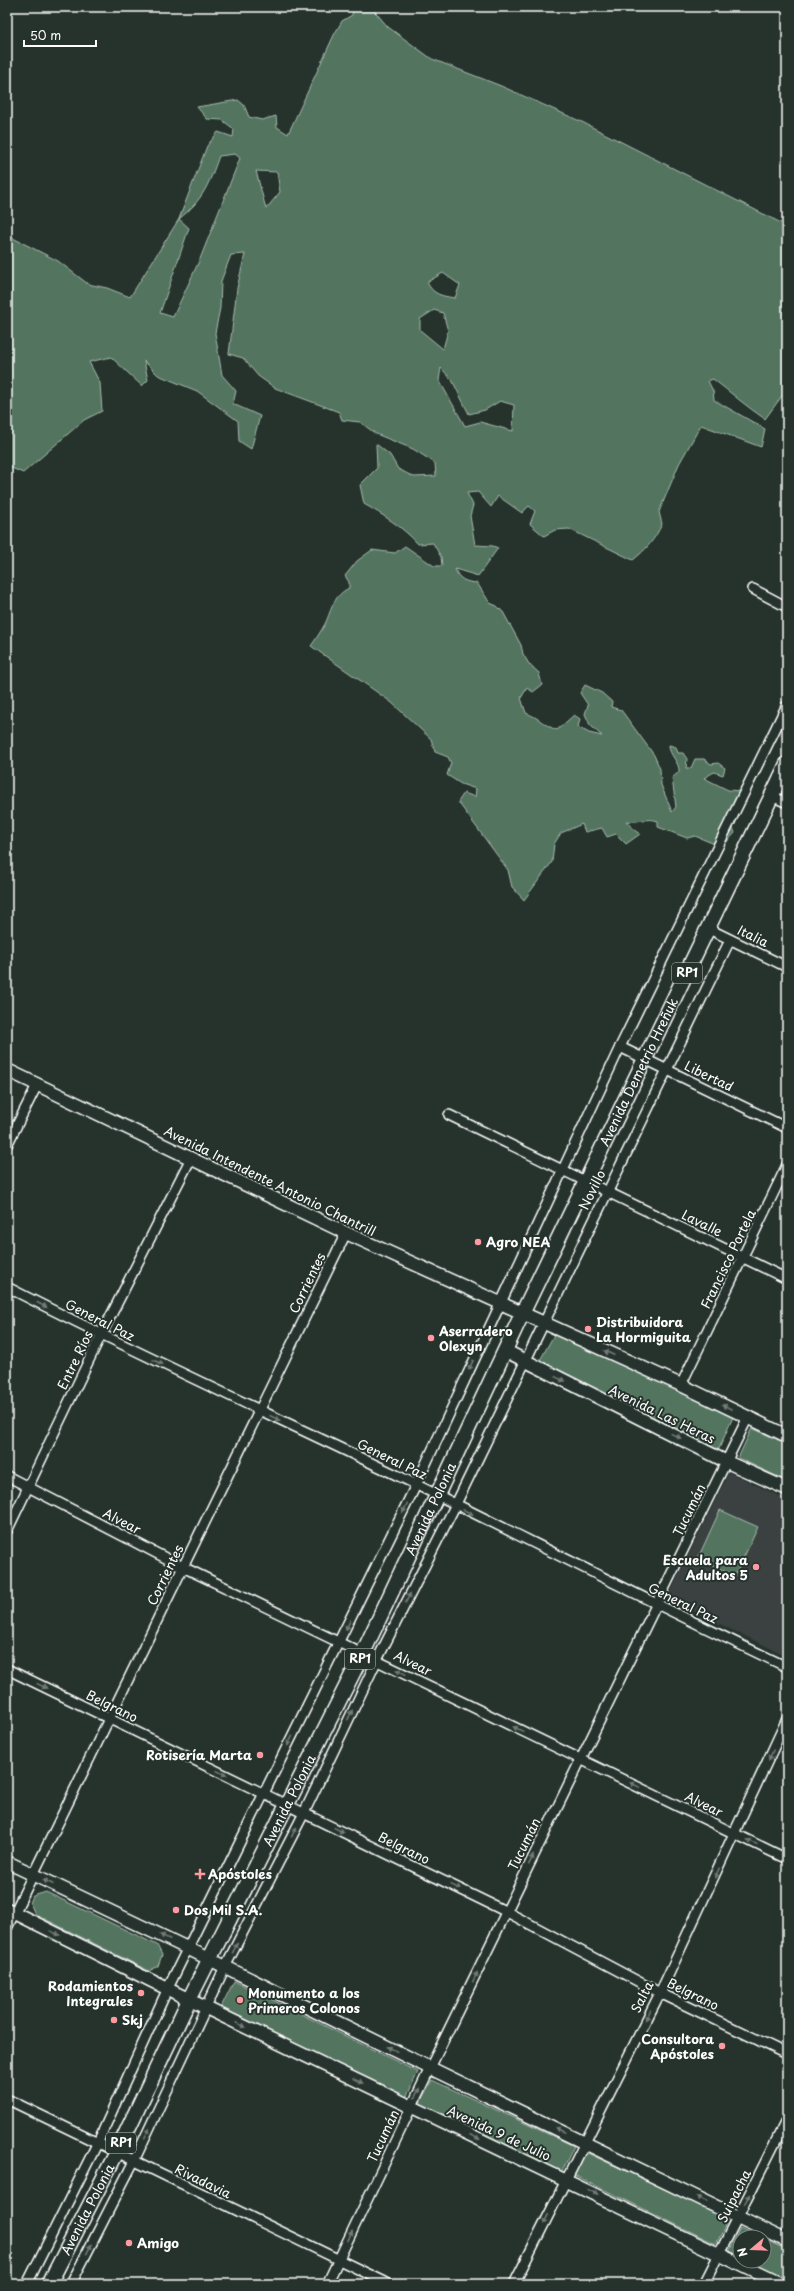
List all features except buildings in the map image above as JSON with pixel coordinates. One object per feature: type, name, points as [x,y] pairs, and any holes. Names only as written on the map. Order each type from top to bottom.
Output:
[{"type":"main road","name":"Avenida Demetrio Hreñuk","points":[[522,1314],[709,929],[787,764]]},
{"type":"main road","name":"Avenida Intendente Antonio Chantrill","points":[[7,1070],[346,1233],[543,1323]]},
{"type":"main road","name":"Avenida Polonia","points":[[49,2284],[117,2152],[189,2000],[363,1653],[506,1351],[522,1314]]},
{"type":"main road","points":[[543,1323],[681,1385],[787,1436]]},
{"type":"main road","name":"Avenida Las Heras","points":[[506,1351],[727,1462],[787,1489]]},
{"type":"main road","points":[[7,1862],[187,1948],[787,2241]]},
{"type":"main road","name":"Avenida 9 de Julio","points":[[11,1911],[168,1988],[189,2000],[781,2284]]},
{"type":"street","points":[[753,589],[787,607]]},
{"type":"street","points":[[27,2284],[98,2142],[187,1948],[416,1485],[620,1047],[787,705]]},
{"type":"street","points":[[772,796],[787,803]]},
{"type":"street","name":"Italia","points":[[709,929],[787,967]]},
{"type":"street","name":"Novillo","points":[[525,1361],[606,1191],[730,940]]},
{"type":"street","name":"Libertad","points":[[620,1047],[787,1128]]},
{"type":"street","points":[[7,1145],[37,1085]]},
{"type":"street","name":"Lavalle","points":[[449,1115],[787,1279]]},
{"type":"street","name":"Entre Ríos","points":[[7,1531],[27,1486],[101,1335],[191,1158]]},
{"type":"street","name":"Francisco Portela","points":[[681,1385],[744,1258],[787,1165]]},
{"type":"street","name":"Corrientes","points":[[7,1928],[11,1911],[33,1875],[346,1233]]},
{"type":"street","name":"General Paz","points":[[7,1287],[101,1335],[416,1485],[455,1506],[656,1605],[787,1667]]},
{"type":"street","name":"Avenida Polonia","points":[[71,2284],[134,2162],[225,1967],[304,1813],[376,1660],[455,1506],[525,1361]]},
{"type":"street","name":"Tucumán","points":[[327,2284],[411,2107],[748,1417]]},
{"type":"street","name":"Alvear","points":[[7,1476],[183,1567],[787,1859]]},
{"type":"street","name":"Belgrano","points":[[7,1669],[507,1912],[660,1993],[787,2054]]},
{"type":"street","name":"Salta","points":[[514,2284],[584,2141],[660,1993],[787,1719]]},
{"type":"street","name":"Rivadavia","points":[[7,2099],[98,2142],[134,2162],[389,2284]]},
{"type":"street","name":"Suipacha","points":[[704,2284],[787,2119]]},
{"type":"shaded area","points":[[729,1472],[787,1500],[787,1656],[667,1599]]},
{"type":"green space","points":[[353,7],[371,7],[388,27],[432,59],[501,86],[582,122],[787,226],[787,389],[765,419],[713,379],[708,381],[713,391],[714,400],[765,429],[761,447],[701,425],[679,464],[659,512],[662,524],[650,544],[633,560],[569,529],[555,530],[544,536],[530,524],[535,511],[529,506],[522,513],[498,496],[491,507],[478,492],[467,493],[473,505],[470,516],[475,545],[493,546],[498,548],[478,576],[455,569],[463,580],[477,583],[490,603],[497,606],[503,612],[521,645],[523,654],[529,664],[539,673],[542,685],[533,692],[527,688],[521,698],[526,713],[557,730],[574,715],[580,719],[578,727],[589,733],[602,736],[590,725],[585,714],[588,705],[580,693],[585,685],[602,693],[612,702],[611,707],[621,710],[654,755],[660,769],[661,785],[672,812],[676,807],[672,778],[679,772],[679,768],[669,749],[669,745],[676,747],[678,753],[683,753],[687,759],[686,768],[691,768],[695,759],[704,759],[711,764],[718,763],[725,768],[723,775],[714,772],[704,778],[728,790],[741,791],[731,822],[735,833],[722,847],[695,836],[687,838],[658,827],[658,821],[654,820],[626,821],[640,834],[626,844],[616,834],[607,837],[602,828],[585,832],[582,824],[561,833],[554,844],[552,862],[524,900],[512,887],[508,870],[458,802],[464,793],[475,797],[476,789],[461,784],[447,775],[451,763],[448,757],[435,752],[431,739],[391,702],[311,646],[325,624],[336,599],[349,588],[349,582],[345,576],[357,561],[372,550],[395,553],[405,546],[434,566],[442,566],[441,557],[433,543],[418,544],[399,527],[364,504],[360,485],[377,468],[376,444],[390,455],[398,469],[414,477],[436,476],[435,463],[413,449],[376,434],[360,422],[342,420],[339,412],[275,388],[258,376],[243,358],[229,354],[237,288],[245,254],[231,255],[221,281],[220,308],[215,333],[222,375],[236,391],[233,404],[260,416],[251,449],[239,441],[238,421],[197,391],[158,375],[144,361],[148,380],[142,386],[111,357],[89,362],[100,383],[102,411],[84,420],[23,473],[7,466],[7,235],[58,261],[88,284],[107,288],[130,297],[179,219],[207,146],[218,132],[233,137],[234,129],[222,120],[207,119],[197,107],[238,100],[244,105],[249,117],[262,120],[276,116],[277,127],[288,134],[334,35],[342,21],[352,15]],"holes":[[[235,154],[240,158],[200,259],[173,317],[160,313],[189,228],[179,219],[200,198],[212,175],[219,156]],[[256,171],[277,172],[280,192],[266,209]],[[443,273],[460,285],[455,298],[438,294],[432,290],[427,282]],[[434,310],[443,313],[448,331],[443,349],[420,330],[420,319]],[[441,368],[452,380],[469,414],[485,410],[500,401],[514,405],[513,431],[480,422],[465,426],[439,380]]]},
{"type":"green space","points":[[555,1333],[733,1417],[718,1451],[539,1362]]},
{"type":"green space","points":[[752,1428],[787,1444],[787,1481],[738,1458]]},
{"type":"green space","points":[[720,1510],[758,1527],[735,1576],[698,1558]]},
{"type":"green space","points":[[46,1892],[157,1945],[162,1955],[158,1966],[149,1971],[35,1914],[30,1903],[33,1896]]},
{"type":"green space","points":[[234,1981],[418,2072],[406,2098],[220,2009]]},
{"type":"green space","points":[[432,2080],[574,2146],[561,2173],[419,2104]]},
{"type":"green space","points":[[585,2152],[729,2219],[716,2244],[574,2175]]},
{"type":"green space","points":[[772,2243],[787,2250],[787,2280],[764,2269],[772,2269]]},
{"type":"green space","points":[[732,2244],[732,2254],[728,2252]]},
{"type":"place","name":"Agro NEA","points":[[478,1242]]},
{"type":"place","name":"Distribuidora La Hormiguita","points":[[588,1329]]},
{"type":"place","name":"Aserradero Olexyn","points":[[431,1338]]},
{"type":"place","name":"Escuela para Adultos 5","points":[[756,1567]]},
{"type":"place","name":"Rotisería Marta","points":[[260,1755]]},
{"type":"place","name":"Apóstoles","points":[[200,1874]]},
{"type":"place","name":"Dos Mil S.A.","points":[[176,1910]]},
{"type":"place","name":"Rodamientos Integrales","points":[[141,1993]]},
{"type":"place","name":"Monumento a los Primeros Colonos","points":[[240,2000]]},
{"type":"place","name":"Skj","points":[[114,2020]]},
{"type":"place","name":"Consultora Apóstoles","points":[[722,2046]]},
{"type":"place","name":"Amigo","points":[[129,2243]]}]
